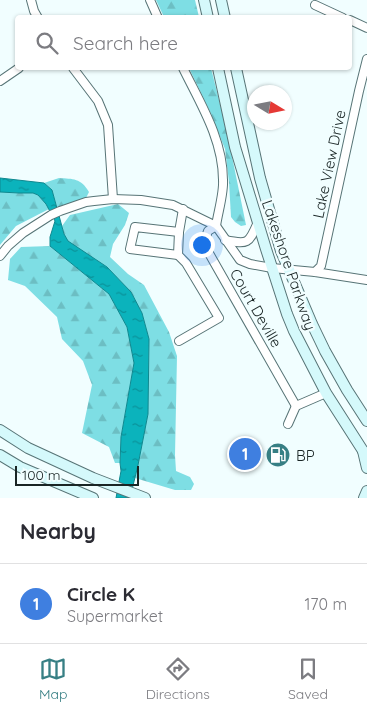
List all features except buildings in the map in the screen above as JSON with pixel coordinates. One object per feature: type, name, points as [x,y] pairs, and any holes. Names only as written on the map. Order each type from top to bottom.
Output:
[{"type":"main road","points":[[204,0],[207,15]]},
{"type":"main road","points":[[222,0],[224,15]]},
{"type":"main road","name":"Lakeshore Parkway","points":[[218,70],[235,147],[272,268],[294,331],[326,393],[365,454]]},
{"type":"main road","name":"Lakeshore Parkway","points":[[236,70],[260,178],[289,270],[325,351],[367,421]]},
{"type":"main road","points":[[0,430],[28,448],[93,478],[143,497]]},
{"type":"main road","points":[[0,454],[20,467],[92,498]]},
{"type":"main road","points":[[365,454],[367,468]]},
{"type":"main road","points":[[364,498],[367,491]]},
{"type":"street","points":[[31,0],[36,15]]},
{"type":"street","points":[[150,0],[157,15]]},
{"type":"street","points":[[315,5],[337,15]]},
{"type":"street","points":[[352,21],[367,28]]},
{"type":"street","name":"Lake View Drive","points":[[315,272],[321,266],[367,59]]},
{"type":"street","points":[[0,81],[15,70]]},
{"type":"street","points":[[75,70],[98,101],[108,125],[113,199]]},
{"type":"street","points":[[183,70],[211,127],[221,153],[224,181],[216,226]]},
{"type":"street","points":[[0,256],[23,233],[45,219],[68,208],[86,202],[113,199],[141,200],[173,205],[216,226],[240,260],[250,264],[367,280]]},
{"type":"street","points":[[178,254],[183,209]]},
{"type":"street","points":[[225,240],[239,243],[246,242],[258,222]]},
{"type":"street","name":"Court Deville","points":[[216,226],[208,230],[206,248],[296,406]]},
{"type":"street","points":[[179,232],[135,227],[130,248],[178,254],[186,263],[219,318],[179,341]]},
{"type":"street","points":[[288,424],[296,406],[326,393]]},
{"type":"green space","points":[[156,0],[195,0],[199,15],[163,15]]},
{"type":"green space","points":[[190,70],[212,70],[227,132],[246,225],[241,226],[231,217],[225,149]]},
{"type":"green space","points":[[59,178],[73,179],[83,184],[89,192],[85,200],[57,208],[52,190],[44,183]]},
{"type":"green space","points":[[0,192],[33,193],[38,195],[49,209],[16,226],[0,245]]},
{"type":"green space","points":[[118,204],[129,213],[125,225],[113,244],[110,257],[128,274],[144,285],[169,332],[177,356],[176,471],[190,477],[194,484],[191,490],[175,490],[135,478],[148,414],[149,339],[142,313],[131,292],[107,267],[68,242],[64,234],[62,226],[70,215]]},
{"type":"green space","points":[[50,246],[109,294],[127,327],[134,363],[121,437],[120,463],[115,463],[109,447],[82,433],[92,385],[83,361],[62,339],[57,317],[25,286],[8,280],[10,259],[21,247]]},
{"type":"water","points":[[0,178],[44,183],[52,190],[64,234],[68,241],[107,267],[131,292],[142,313],[149,339],[148,414],[130,498],[116,498],[121,471],[121,437],[134,363],[127,327],[109,294],[50,246],[50,237],[55,221],[46,204],[38,195],[33,193],[0,192]]},
{"type":"place","name":"Circle K","points":[[245,454]]},
{"type":"place","name":"BP","points":[[278,455]]}]
